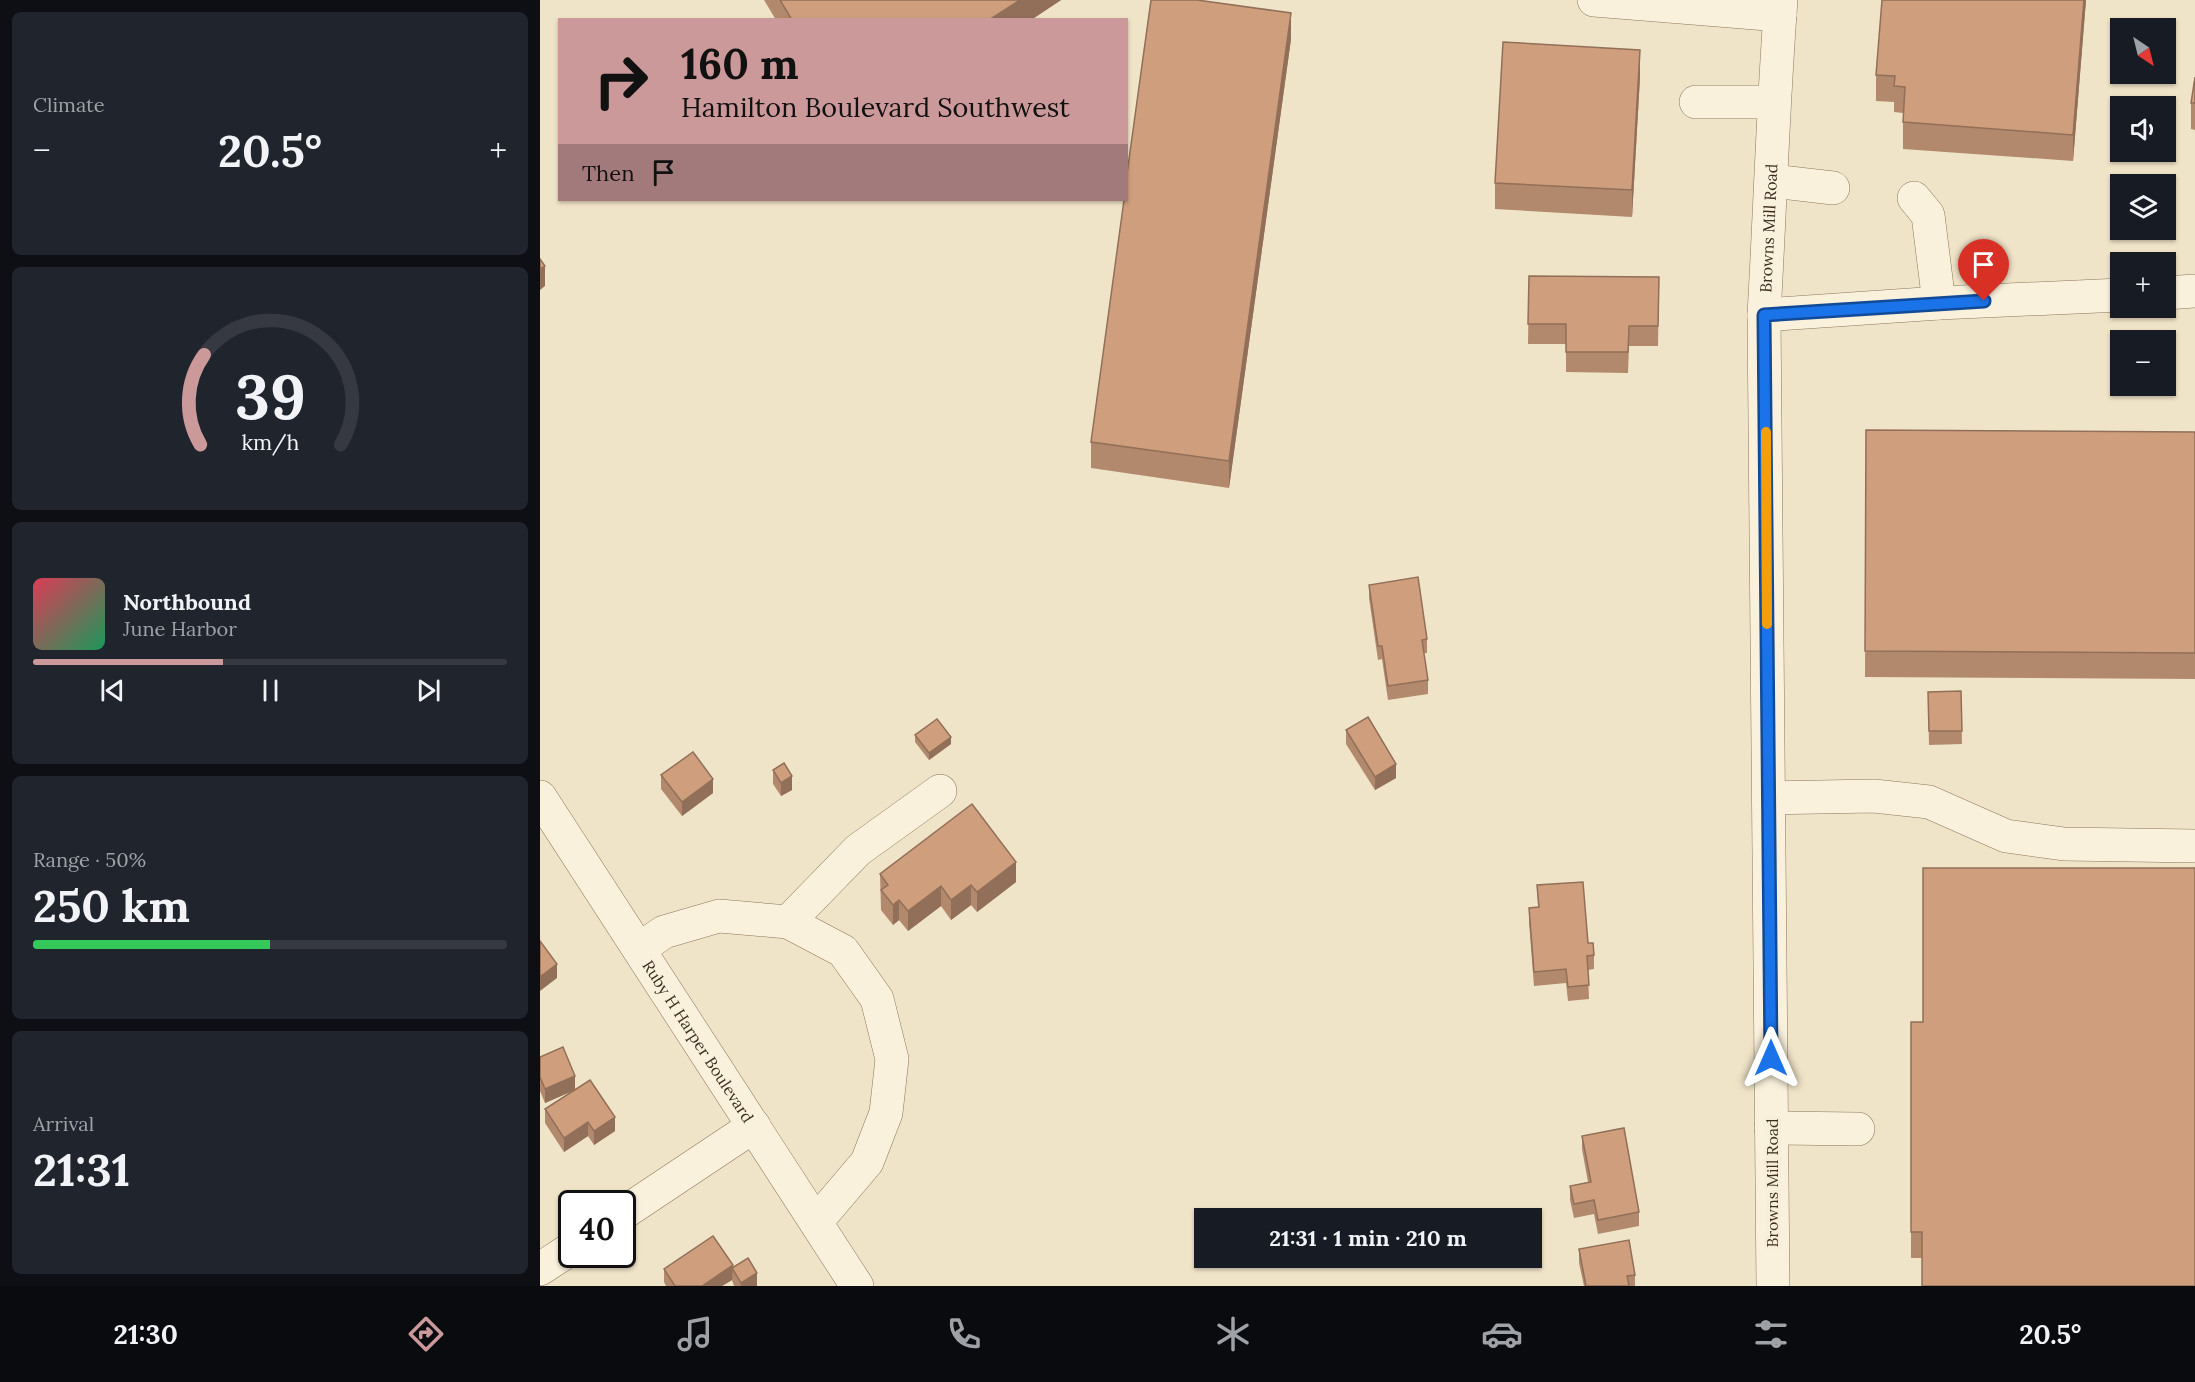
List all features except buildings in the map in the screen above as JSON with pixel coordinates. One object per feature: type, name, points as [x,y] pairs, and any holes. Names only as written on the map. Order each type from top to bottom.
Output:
[{"type":"street","points":[[1594,0],[1780,8]]},
{"type":"street","name":"Browns Mill Road","points":[[1773,1286],[1764,315],[1772,181],[1773,102],[1780,8]]},
{"type":"street","points":[[1696,102],[1773,102]]},
{"type":"street","points":[[1772,181],[1833,188]]},
{"type":"street","points":[[1914,198],[1928,215],[1939,303]]},
{"type":"street","points":[[2176,292],[2195,291]]},
{"type":"street","points":[[1764,315],[1939,303],[2110,295]]},
{"type":"street","points":[[788,922],[858,850],[940,791]]},
{"type":"street","name":"Ruby H Harper Boulevard","points":[[540,796],[857,1286]]},
{"type":"street","points":[[1769,798],[1874,796],[1929,802],[2006,836],[2064,844],[2195,846]]},
{"type":"street","points":[[639,950],[664,932],[719,916],[788,922],[843,951],[877,999],[892,1059],[886,1113],[867,1162],[816,1222]]},
{"type":"street","points":[[636,1205],[754,1126]]},
{"type":"street","points":[[1772,1128],[1858,1129]]},
{"type":"street","points":[[540,1269],[558,1257]]},
{"type":"slow traffic","points":[[1766,432],[1767,624]]},
{"type":"route","points":[[1771,1058],[1764,315],[1984,301]]}]
